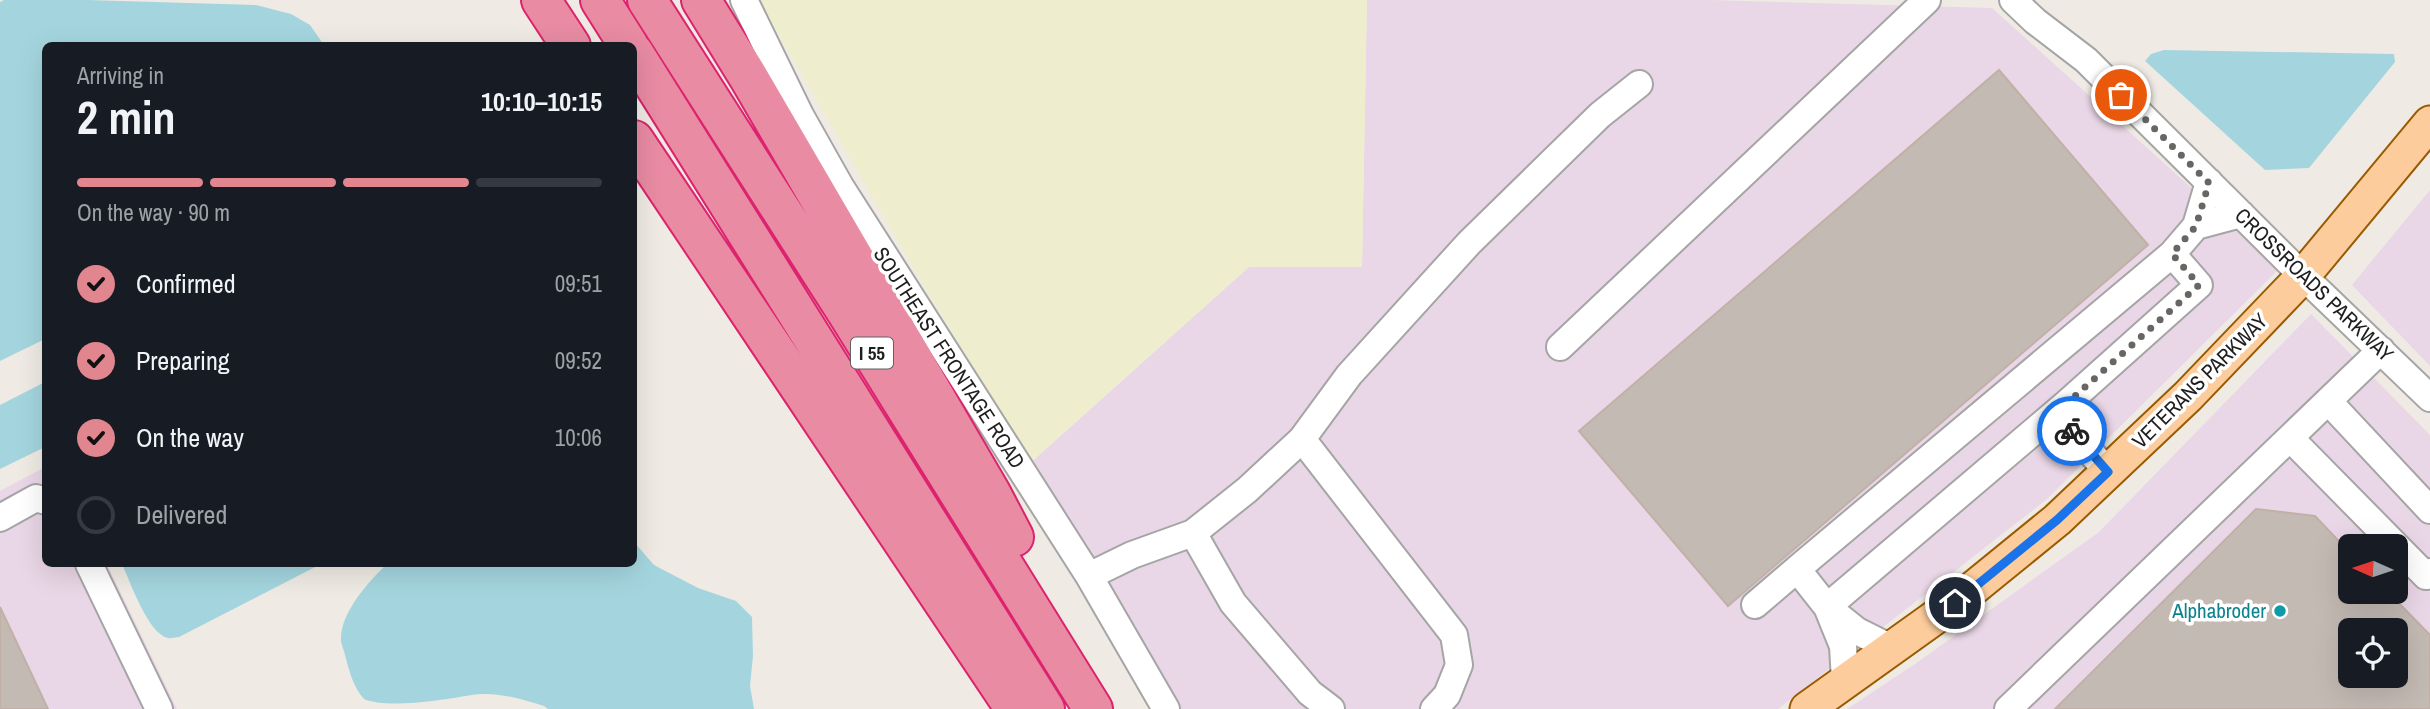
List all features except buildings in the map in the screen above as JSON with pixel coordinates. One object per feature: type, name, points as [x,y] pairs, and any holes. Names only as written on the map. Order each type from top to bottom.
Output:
[{"type":"highway","points":[[541,0],[568,42]]},
{"type":"highway","points":[[600,0],[626,42]]},
{"type":"highway","name":"I 55","points":[[647,0],[847,313],[1093,709]]},
{"type":"highway","points":[[701,0],[990,493],[1105,709]]},
{"type":"highway","name":"I 55","points":[[637,58],[1045,709]]},
{"type":"highway","points":[[637,144],[1015,709]]},
{"type":"main road","name":"VETERANS PARKWAY","points":[[1809,708],[1955,603],[2036,537],[2108,472],[2188,396],[2302,276],[2430,123]]},
{"type":"street","name":"SOUTHEAST FRONTAGE ROAD","points":[[744,0],[800,115],[840,186],[1089,576],[1166,709]]},
{"type":"street","points":[[1560,347],[1927,0]]},
{"type":"street","name":"CROSSROADS PARKWAY","points":[[2013,0],[2085,60],[2302,276],[2430,398]]},
{"type":"street","points":[[1089,576],[1132,555],[1193,533],[1247,490],[1301,439],[1349,375],[1469,243],[1601,115],[1639,84]]},
{"type":"street","points":[[1755,605],[2172,254],[2196,226],[2209,183]]},
{"type":"street","points":[[2196,226],[2241,214]]},
{"type":"street","points":[[1827,607],[2056,413],[2199,285],[2172,254]]},
{"type":"street","points":[[2008,709],[2381,350]]},
{"type":"street","points":[[2328,401],[2430,510]]},
{"type":"street","points":[[2056,413],[2108,472]]},
{"type":"street","points":[[2290,438],[2426,576],[2430,572]]},
{"type":"street","points":[[1301,439],[1454,635],[1459,666],[1447,695],[1434,709]]},
{"type":"street","points":[[0,518],[36,498],[42,500]]},
{"type":"street","points":[[1193,533],[1233,603],[1310,693],[1331,709]]},
{"type":"street","points":[[90,567],[159,709]]},
{"type":"street","points":[[1797,569],[1827,607],[1857,631],[1891,648]]},
{"type":"street","points":[[1827,607],[1843,646],[1845,681]]},
{"type":"shaded area","points":[[1367,0],[1708,0],[1992,8],[2280,268],[2047,499],[1778,709],[1171,709],[1026,467],[1249,267],[1362,266]]},
{"type":"shaded area","points":[[2430,190],[2430,366],[2352,285]]},
{"type":"shaded area","points":[[2311,314],[2430,435],[2430,709],[1847,709],[1915,664],[2099,532]]},
{"type":"shaded area","points":[[42,469],[42,567],[108,567],[177,709],[0,709],[0,491]]},
{"type":"green space","points":[[759,0],[1367,0],[1362,267],[1249,267],[1031,462],[914,270]]},
{"type":"water","points":[[88,0],[256,5],[291,14],[310,25],[322,42],[42,42],[42,340],[0,361],[0,2]]},
{"type":"water","points":[[2164,50],[2394,54],[2395,62],[2309,168],[2265,170],[2145,61],[2151,54]]},
{"type":"water","points":[[42,384],[42,448],[0,469],[0,405]]},
{"type":"water","points":[[637,545],[654,565],[698,588],[736,601],[752,617],[753,656],[750,686],[754,709],[548,709],[517,698],[490,694],[416,703],[386,703],[364,699],[350,672],[341,640],[350,609],[384,567],[637,567]]},
{"type":"water","points":[[123,567],[315,567],[179,637],[168,638],[161,634],[147,617]]},
{"type":"way so far","points":[[2072,431],[2056,413],[2199,285],[2172,254],[2196,226],[2209,183],[2121,95]]},
{"type":"place","name":"Alphabroder","points":[[2280,611]]},
{"type":"route","points":[[1955,603],[2057,520],[2108,472],[2072,431]]}]
